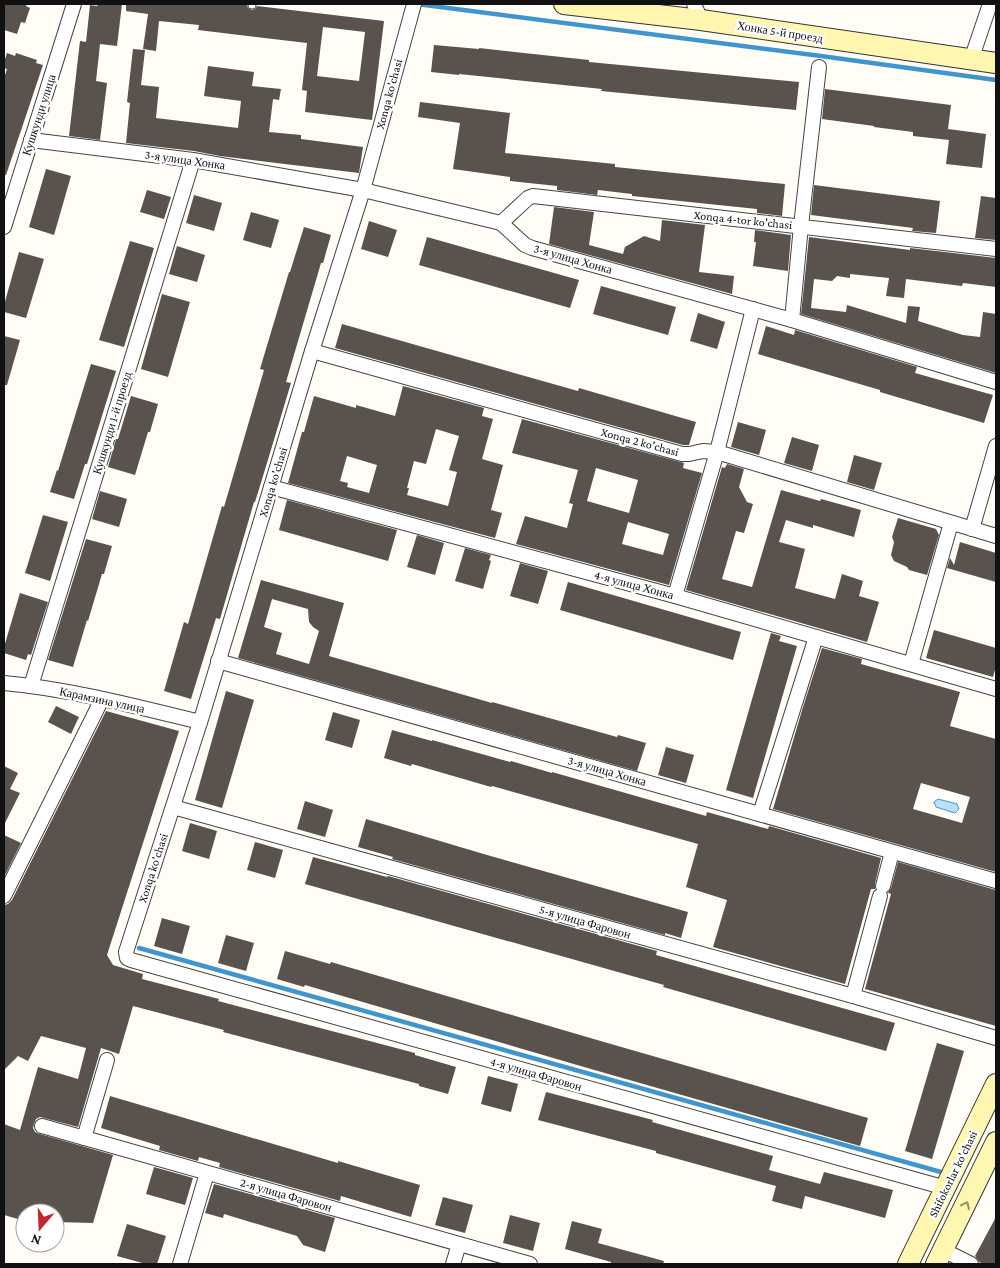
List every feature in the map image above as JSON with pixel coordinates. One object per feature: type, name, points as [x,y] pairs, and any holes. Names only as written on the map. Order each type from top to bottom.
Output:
[{"type":"street","name":"Кушкунди улица","points":[[4,227],[74,4]]},
{"type":"street","name":"Xonqa ko'chasi","points":[[127,958],[126,952],[200,722],[312,351],[363,190],[414,4]]},
{"type":"street","name":"Хонка 5-й проезд","points":[[564,4],[697,12],[996,63]]},
{"type":"street","points":[[971,60],[990,4]]},
{"type":"street","points":[[792,320],[819,67]]},
{"type":"street","name":"3-я улица Хонка","points":[[31,140],[193,160],[363,190],[500,223],[525,245],[532,248],[792,320],[996,382]]},
{"type":"street","name":"Кушкунди 1-й проезд","points":[[31,686],[193,160]]},
{"type":"street","name":"Xonqa 4-tor ko'chasi","points":[[500,223],[528,198],[533,196],[996,249]]},
{"type":"street","points":[[675,596],[717,452],[753,309]]},
{"type":"street","name":"Xonqa 2 ko'chasi","points":[[312,351],[682,454],[717,452],[996,536]]},
{"type":"street","points":[[972,529],[996,446]]},
{"type":"street","name":"4-я улица Хонка","points":[[271,487],[675,596],[996,688]]},
{"type":"street","points":[[911,664],[951,522]]},
{"type":"street","points":[[760,814],[816,637]]},
{"type":"street","name":"3-я улица Хонка","points":[[218,661],[996,881]]},
{"type":"street","name":"Карамзина улица","points":[[4,683],[102,698],[200,722]]},
{"type":"street","points":[[4,896],[102,698]]},
{"type":"street","name":"5-я улица Фаровон","points":[[173,807],[853,996],[996,1038]]},
{"type":"street","points":[[853,996],[892,852]]},
{"type":"street","name":"4-я улица Фаровон","points":[[127,958],[946,1188]]},
{"type":"street","points":[[84,1138],[107,1060]]},
{"type":"street","name":"Shifokorlar ko'chasi","points":[[908,1264],[996,1084]]},
{"type":"street","name":"2-я улица Фаровон","points":[[42,1126],[530,1264]]},
{"type":"street","points":[[943,1251],[996,1142]]},
{"type":"street","points":[[180,1264],[207,1173]]},
{"type":"street","points":[[927,1227],[943,1251],[971,1264]]},
{"type":"street","points":[[453,1264],[459,1244]]},
{"type":"water","points":[[938,799],[957,804],[959,809],[955,813],[936,807],[934,802]]},
{"type":"building","points":[[4,4],[27,4],[26,6],[30,8],[25,23],[21,22],[17,34],[4,30]]},
{"type":"building","points":[[98,4],[122,4],[117,46],[100,44],[96,81],[107,83],[100,140],[69,136],[80,41],[86,42],[90,5],[97,6]]},
{"type":"building","points":[[126,4],[239,4],[247,5],[252,10],[257,6],[384,21],[372,120],[305,112],[307,91],[302,90],[307,43],[198,30],[199,25],[159,21],[156,51],[143,49],[148,14],[126,11]],"holes":[[[323,27],[365,32],[359,81],[317,76]]]},
{"type":"building","points":[[434,45],[479,48],[589,60],[589,62],[799,82],[796,110],[431,72]]},
{"type":"building","points":[[133,49],[145,50],[141,85],[159,87],[156,118],[238,128],[241,101],[204,96],[208,66],[254,72],[252,86],[281,89],[279,100],[273,99],[269,132],[301,135],[301,139],[363,147],[359,173],[126,143],[130,103],[127,102]]},
{"type":"building","points":[[7,53],[15,56],[16,53],[37,60],[36,63],[43,65],[6,175],[4,175],[4,78],[7,69],[4,68],[4,62]]},
{"type":"building","points":[[825,89],[951,105],[948,129],[986,134],[982,168],[946,164],[949,140],[913,136],[913,132],[822,119]]},
{"type":"building","points":[[420,102],[510,113],[505,153],[615,164],[615,167],[785,184],[782,216],[757,213],[757,209],[632,196],[632,194],[598,190],[597,195],[557,190],[557,186],[510,181],[510,177],[453,169],[460,123],[418,117]]},
{"type":"building","points":[[46,169],[71,176],[54,235],[29,227]]},
{"type":"building","points":[[814,185],[940,201],[936,233],[912,231],[913,228],[811,215]]},
{"type":"building","points":[[147,190],[171,197],[164,219],[140,212]]},
{"type":"building","points":[[194,195],[222,203],[214,231],[186,223]]},
{"type":"building","points":[[981,196],[996,198],[996,240],[975,238]]},
{"type":"building","points":[[554,207],[594,212],[589,245],[623,254],[625,247],[644,236],[660,241],[662,220],[705,225],[699,272],[734,276],[732,294],[549,244]]},
{"type":"building","points":[[251,212],[279,220],[271,248],[243,240]]},
{"type":"building","points":[[369,221],[397,230],[388,257],[361,249]]},
{"type":"building","points":[[304,227],[331,235],[286,382],[291,383],[220,619],[216,618],[191,699],[164,691],[184,622],[188,624],[222,506],[224,507],[264,370],[260,369]]},
{"type":"building","points":[[755,230],[791,235],[788,271],[753,266],[756,242],[754,242]]},
{"type":"building","points":[[427,237],[579,280],[570,308],[419,265]]},
{"type":"building","points":[[809,237],[910,250],[910,248],[996,258],[996,287],[963,283],[962,286],[906,279],[904,298],[886,296],[889,278],[850,274],[850,278],[837,276],[832,281],[814,279],[811,308],[846,312],[847,305],[906,323],[908,306],[920,307],[918,321],[963,335],[980,337],[983,312],[996,314],[996,373],[801,314]]},
{"type":"building","points":[[130,241],[154,248],[124,347],[99,340]]},
{"type":"building","points":[[177,246],[205,255],[197,282],[169,274]]},
{"type":"building","points":[[19,252],[44,259],[26,318],[4,312],[4,305]]},
{"type":"building","points":[[601,286],[676,307],[668,335],[593,314]]},
{"type":"building","points":[[162,294],[190,302],[168,377],[141,369]]},
{"type":"building","points":[[698,313],[725,322],[717,349],[690,341]]},
{"type":"building","points":[[342,324],[578,391],[579,388],[696,422],[689,445],[683,445],[335,348]]},
{"type":"building","points":[[766,326],[794,335],[795,330],[917,367],[915,373],[993,395],[984,423],[758,354]]},
{"type":"building","points":[[4,336],[20,340],[7,385],[4,385]]},
{"type":"building","points":[[91,364],[116,371],[74,499],[50,492]]},
{"type":"building","points":[[403,386],[484,408],[482,416],[493,419],[482,459],[503,465],[491,510],[502,513],[495,538],[288,483],[314,396],[356,408],[356,405],[395,416]],"holes":[[[436,429],[459,436],[449,470],[457,472],[448,506],[407,495],[414,461],[426,464]],[[347,456],[377,465],[369,493],[347,487],[348,483],[340,481]]]},
{"type":"building","points":[[131,396],[158,404],[135,475],[108,467]]},
{"type":"building","points":[[522,419],[684,463],[683,468],[702,473],[669,585],[516,544],[525,516],[567,528],[573,504],[569,503],[578,470],[512,453]],"holes":[[[596,468],[638,480],[629,513],[587,501]],[[628,522],[669,534],[663,555],[622,544]]]},
{"type":"building","points":[[738,422],[766,430],[759,455],[731,447]]},
{"type":"building","points":[[792,437],[819,445],[812,471],[784,463]]},
{"type":"building","points":[[854,455],[882,463],[874,490],[847,482]]},
{"type":"building","points":[[727,464],[744,469],[739,487],[747,502],[753,504],[744,533],[736,531],[722,579],[752,587],[781,490],[861,510],[854,537],[813,525],[813,528],[786,520],[779,542],[805,549],[795,588],[835,599],[842,574],[863,581],[859,596],[879,602],[867,642],[686,590],[722,467],[725,468]]},
{"type":"building","points":[[100,491],[127,499],[119,527],[92,519]]},
{"type":"building","points":[[287,500],[397,530],[388,561],[279,530]]},
{"type":"building","points":[[43,515],[68,522],[50,581],[25,573]]},
{"type":"building","points":[[898,518],[936,529],[939,535],[927,575],[909,570],[907,567],[894,561],[891,555],[894,542],[892,537]]},
{"type":"building","points":[[417,535],[444,543],[435,575],[407,567]]},
{"type":"building","points":[[86,539],[112,546],[73,667],[48,660]]},
{"type":"building","points":[[960,542],[996,553],[996,582],[947,568],[950,558],[954,565]]},
{"type":"building","points":[[465,548],[491,555],[483,589],[455,581]]},
{"type":"building","points":[[520,563],[548,571],[538,604],[510,596]]},
{"type":"building","points":[[261,580],[344,603],[329,656],[492,703],[646,743],[637,771],[238,658]],"holes":[[[272,599],[308,609],[309,622],[319,631],[309,664],[276,654],[282,633],[264,627]]]},
{"type":"building","points":[[568,582],[741,632],[733,660],[560,610]]},
{"type":"building","points":[[20,593],[48,602],[31,655],[28,654],[26,660],[4,653],[4,647]]},
{"type":"building","points":[[934,630],[996,648],[996,666],[993,677],[926,658]]},
{"type":"building","points":[[771,633],[781,636],[779,641],[797,646],[753,798],[726,790]]},
{"type":"building","points":[[822,648],[862,659],[861,664],[960,692],[950,726],[996,739],[996,872],[773,809]],"holes":[[[921,783],[970,797],[962,823],[913,809]]]},
{"type":"building","points":[[226,691],[254,700],[222,808],[195,800]]},
{"type":"building","points":[[56,706],[79,717],[71,734],[48,722]]},
{"type":"building","points":[[106,711],[179,731],[107,955],[113,965],[143,974],[142,979],[415,1053],[415,1055],[456,1067],[448,1094],[419,1086],[419,1084],[133,1006],[119,1054],[101,1048],[78,1127],[40,1117],[36,1119],[33,1128],[35,1132],[40,1134],[113,1155],[93,1223],[65,1222],[65,1203],[15,1203],[15,1218],[4,1215],[4,1124],[20,1130],[38,1067],[78,1079],[86,1048],[41,1036],[28,1061],[18,1056],[4,1070],[4,905],[12,900]]},
{"type":"building","points":[[333,712],[360,720],[352,748],[325,740]]},
{"type":"building","points":[[392,730],[552,772],[706,816],[707,812],[768,829],[769,826],[881,858],[875,889],[871,889],[845,984],[713,947],[727,900],[686,887],[698,844],[412,764],[411,766],[384,758]]},
{"type":"building","points":[[666,747],[694,755],[686,783],[658,775]]},
{"type":"building","points":[[4,766],[18,773],[10,789],[20,793],[4,825]]},
{"type":"building","points":[[305,801],[333,810],[325,837],[297,829]]},
{"type":"building","points":[[366,819],[688,912],[681,938],[392,859],[393,857],[358,847]]},
{"type":"building","points":[[190,823],[217,831],[209,859],[182,851]]},
{"type":"building","points":[[4,835],[21,843],[4,877]]},
{"type":"building","points":[[255,842],[283,850],[275,878],[247,870]]},
{"type":"building","points":[[313,857],[657,951],[656,955],[895,1023],[886,1051],[663,987],[664,985],[305,884]]},
{"type":"building","points":[[898,862],[996,890],[996,1026],[865,989],[891,894],[888,893]]},
{"type":"building","points":[[162,918],[190,926],[182,954],[154,946]]},
{"type":"building","points":[[226,935],[254,943],[246,971],[218,963]]},
{"type":"building","points":[[285,951],[330,964],[331,962],[868,1118],[860,1146],[305,985],[304,987],[277,979]]},
{"type":"building","points":[[937,1043],[964,1051],[932,1159],[905,1151]]},
{"type":"building","points":[[488,1076],[518,1084],[511,1112],[481,1104]]},
{"type":"building","points":[[546,1092],[653,1120],[652,1122],[773,1156],[769,1170],[820,1184],[824,1172],[893,1190],[885,1218],[805,1196],[802,1209],[772,1201],[776,1186],[656,1153],[656,1151],[538,1120]]},
{"type":"building","points":[[110,1096],[420,1185],[411,1217],[341,1196],[340,1201],[219,1167],[220,1163],[199,1157],[198,1161],[159,1150],[160,1146],[101,1128]]},
{"type":"building","points":[[154,1167],[193,1178],[185,1205],[146,1194]]},
{"type":"building","points":[[214,1184],[335,1218],[325,1252],[303,1245],[297,1236],[224,1214],[223,1218],[205,1213]]},
{"type":"building","points":[[443,1197],[473,1205],[465,1233],[435,1225]]},
{"type":"building","points":[[510,1215],[540,1223],[533,1251],[503,1243]]},
{"type":"building","points":[[996,1217],[996,1264],[984,1264],[979,1262],[975,1256]]},
{"type":"building","points":[[572,1221],[602,1229],[598,1243],[664,1261],[663,1264],[611,1264],[611,1262],[565,1249]]},
{"type":"building","points":[[127,1224],[166,1236],[157,1264],[146,1264],[117,1256]]},
{"type":"waterway","points":[[417,4],[996,80]]},
{"type":"waterway","points":[[139,948],[941,1172]]}]
